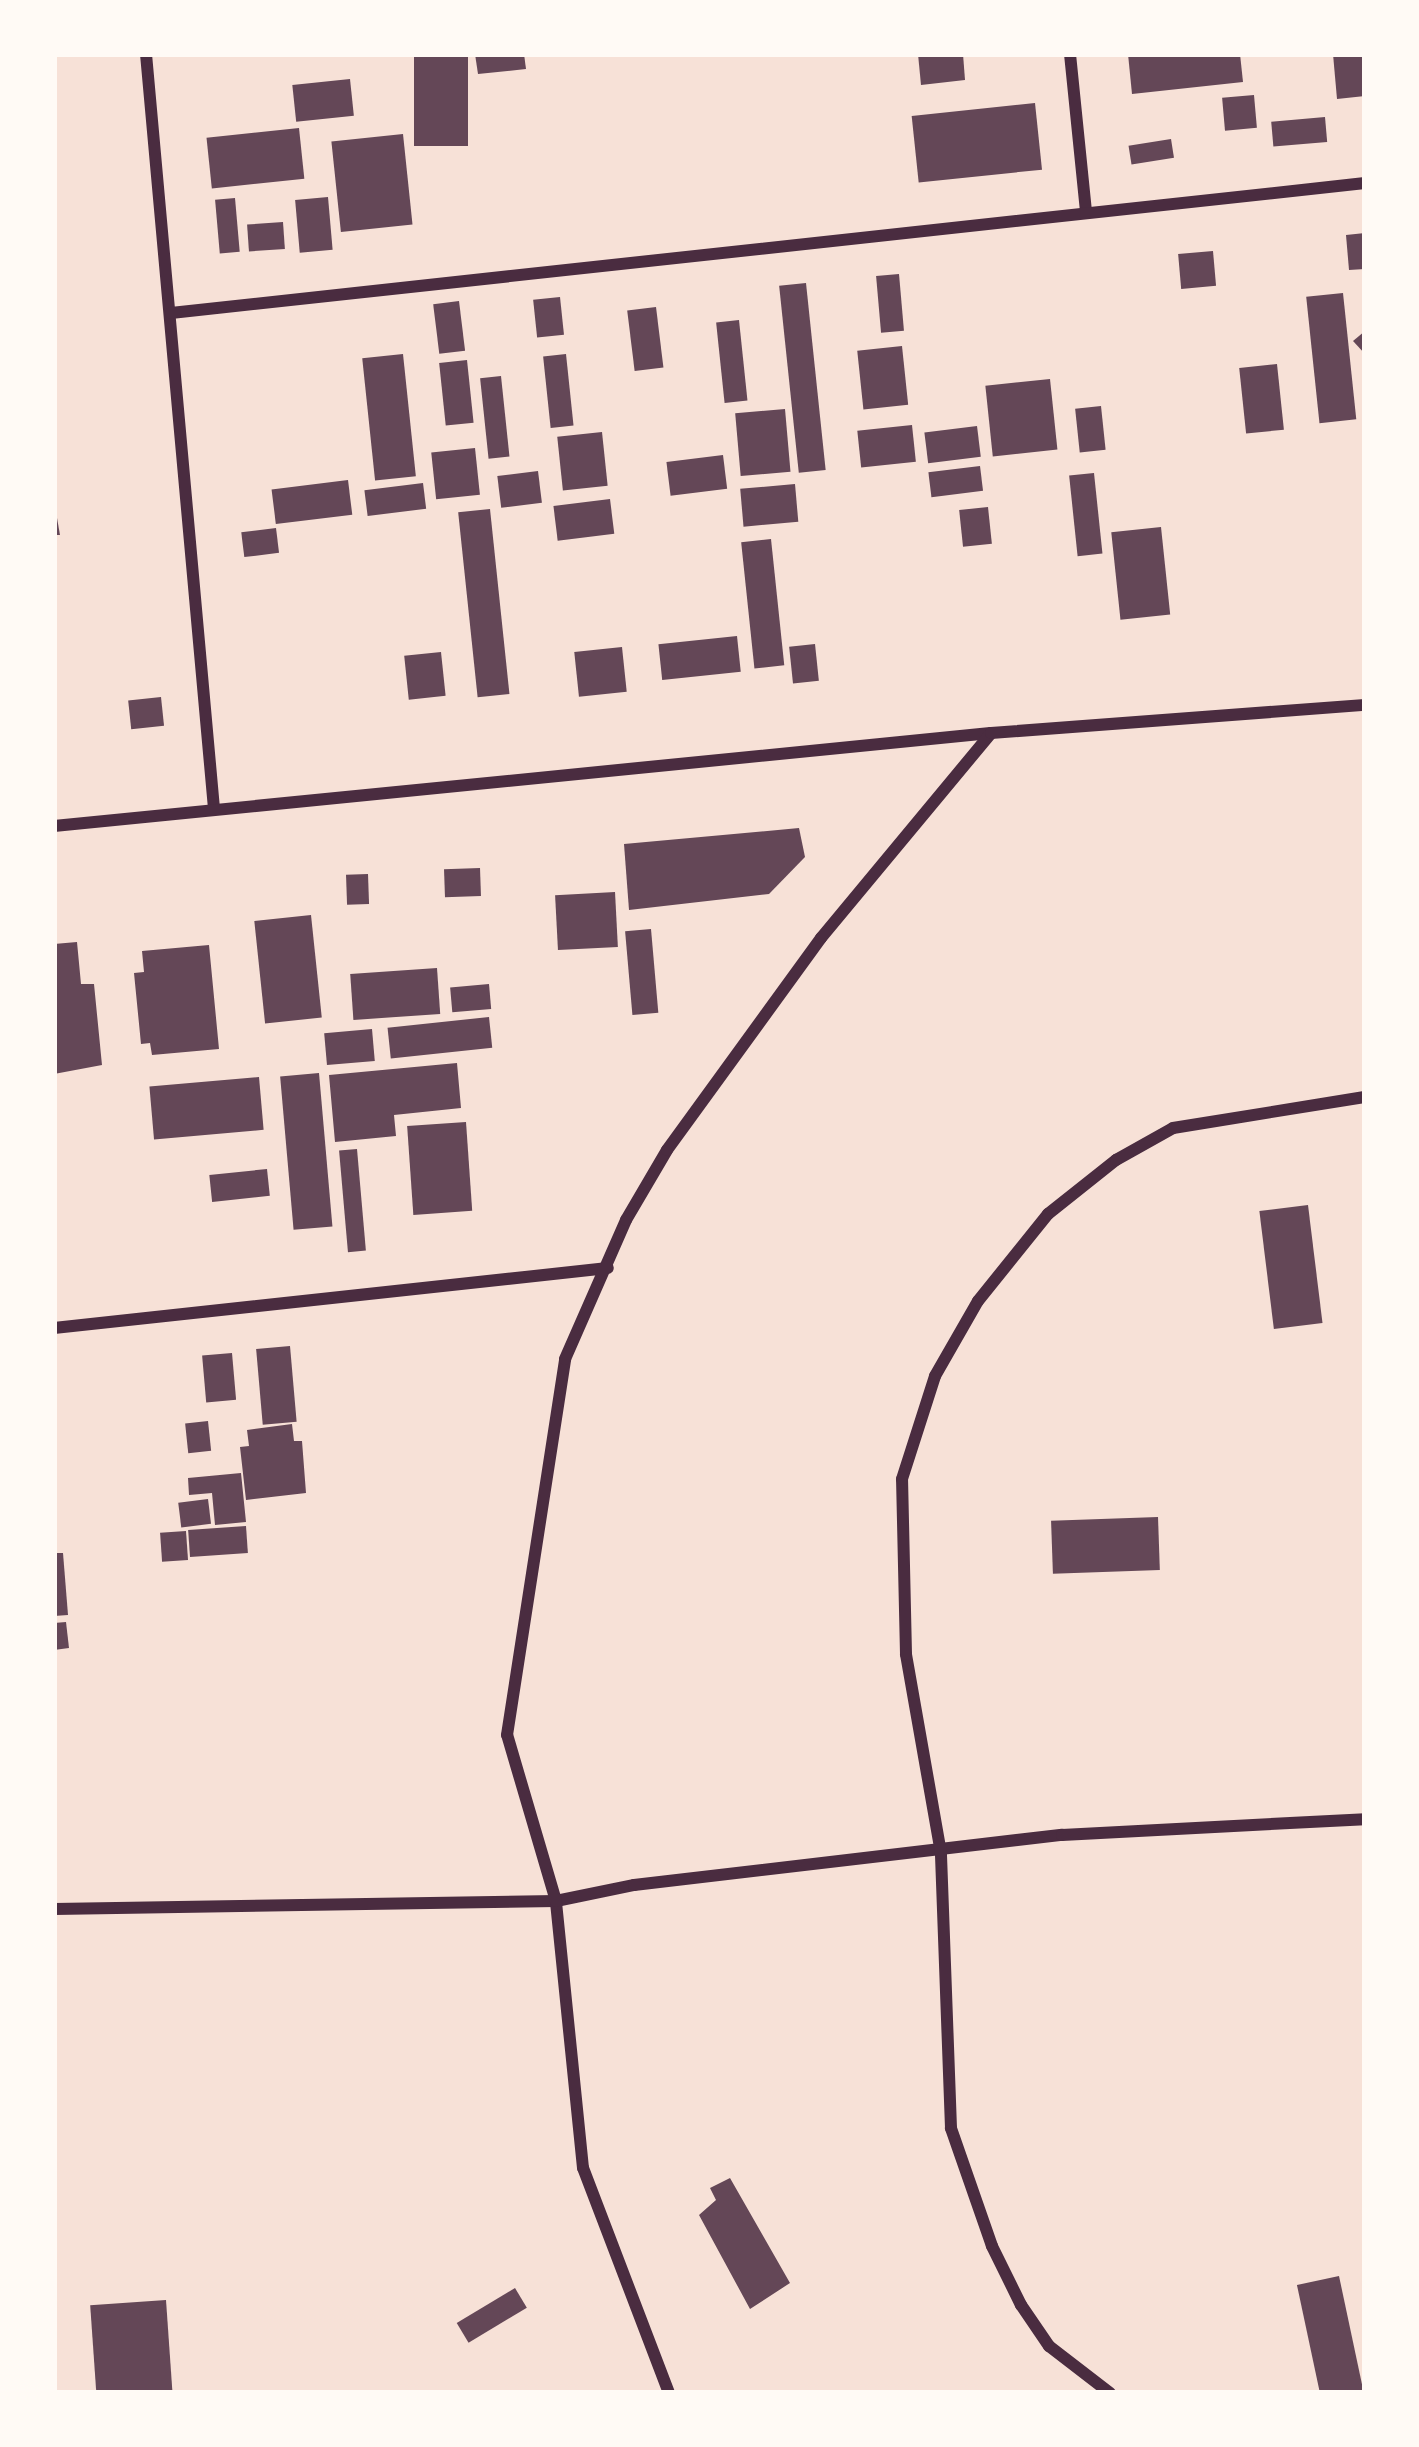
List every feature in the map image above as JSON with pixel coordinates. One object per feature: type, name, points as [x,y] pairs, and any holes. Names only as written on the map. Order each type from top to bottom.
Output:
[{"type":"street","points":[[146,54],[214,809]]},
{"type":"street","points":[[1070,54],[1086,211]]},
{"type":"street","points":[[171,313],[1365,184]]},
{"type":"street","points":[[54,826],[991,733],[1365,705]]},
{"type":"street","points":[[669,2393],[583,2168],[556,1901],[507,1736],[565,1359],[626,1220],[716,1078],[821,938],[991,733]]},
{"type":"street","points":[[1110,2393],[1049,2346],[1021,2305],[992,2246],[951,2128],[941,1853],[906,1654],[900,1508],[915,1424],[935,1376],[978,1301],[1048,1214],[1116,1160],[1173,1128],[1365,1097]]},
{"type":"street","points":[[54,1328],[608,1268]]},
{"type":"street","points":[[54,1909],[556,1901],[634,1885],[941,1853],[1062,1835],[1365,1820]]},
{"type":"building","points":[[414,54],[468,54],[468,146],[414,146]]},
{"type":"building","points":[[475,54],[524,54],[526,69],[478,74]]},
{"type":"building","points":[[918,54],[963,54],[965,80],[921,85]]},
{"type":"building","points":[[1128,54],[1240,54],[1243,82],[1132,94]]},
{"type":"building","points":[[1333,54],[1365,54],[1365,96],[1337,99]]},
{"type":"building","points":[[350,79],[354,116],[296,122],[292,85]]},
{"type":"building","points":[[1254,95],[1257,128],[1225,131],[1222,98]]},
{"type":"building","points":[[1035,103],[1042,170],[919,183],[912,116]]},
{"type":"building","points":[[1325,117],[1327,142],[1273,147],[1271,122]]},
{"type":"building","points":[[299,128],[304,179],[212,188],[207,138]]},
{"type":"building","points":[[403,134],[413,225],[341,232],[331,142]]},
{"type":"building","points":[[1171,139],[1174,158],[1132,164],[1129,146]]},
{"type":"building","points":[[328,197],[333,250],[300,253],[295,200]]},
{"type":"building","points":[[235,198],[240,252],[220,254],[215,200]]},
{"type":"building","points":[[283,222],[285,249],[249,251],[247,225]]},
{"type":"building","points":[[1365,233],[1365,269],[1349,270],[1346,235]]},
{"type":"building","points":[[1213,251],[1216,286],[1181,289],[1178,254]]},
{"type":"building","points":[[899,274],[904,331],[881,333],[876,276]]},
{"type":"building","points":[[806,283],[826,470],[799,473],[779,286]]},
{"type":"building","points":[[1343,293],[1356,419],[1319,423],[1306,297]]},
{"type":"building","points":[[560,297],[564,335],[537,338],[533,300]]},
{"type":"building","points":[[459,301],[465,351],[439,354],[433,304]]},
{"type":"building","points":[[656,307],[663,368],[635,371],[627,311]]},
{"type":"building","points":[[739,320],[747,401],[725,403],[716,322]]},
{"type":"building","points":[[1365,331],[1365,354],[1353,341]]},
{"type":"building","points":[[902,346],[908,405],[863,409],[857,351]]},
{"type":"building","points":[[403,354],[416,476],[375,481],[362,358]]},
{"type":"building","points":[[566,354],[574,426],[551,428],[543,356]]},
{"type":"building","points":[[467,360],[474,423],[446,426],[439,363]]},
{"type":"building","points":[[1277,364],[1284,430],[1246,434],[1239,368]]},
{"type":"building","points":[[501,376],[509,457],[489,459],[480,378]]},
{"type":"building","points":[[1050,379],[1057,450],[993,456],[985,386]]},
{"type":"building","points":[[1101,406],[1106,450],[1080,452],[1075,409]]},
{"type":"building","points":[[785,409],[790,472],[741,476],[735,413]]},
{"type":"building","points":[[912,425],[916,462],[861,468],[857,431]]},
{"type":"building","points":[[977,426],[981,457],[928,463],[924,432]]},
{"type":"building","points":[[602,432],[608,486],[563,490],[557,437]]},
{"type":"building","points":[[475,448],[480,495],[436,499],[431,453]]},
{"type":"building","points":[[723,455],[727,489],[671,496],[666,462]]},
{"type":"building","points":[[980,466],[983,491],[931,497],[928,472]]},
{"type":"building","points":[[538,471],[542,503],[501,508],[497,476]]},
{"type":"building","points":[[1094,473],[1102,554],[1078,556],[1069,476]]},
{"type":"building","points":[[348,480],[352,515],[276,524],[272,489]]},
{"type":"building","points":[[423,483],[426,509],[368,516],[364,490]]},
{"type":"building","points":[[795,484],[798,522],[744,527],[740,489]]},
{"type":"building","points":[[610,499],[614,534],[558,541],[553,506]]},
{"type":"building","points":[[54,501],[60,535],[54,535]]},
{"type":"building","points":[[988,507],[992,544],[963,547],[959,510]]},
{"type":"building","points":[[490,509],[509,694],[478,697],[458,512]]},
{"type":"building","points":[[1161,527],[1170,615],[1120,620],[1111,532]]},
{"type":"building","points":[[276,528],[279,553],[244,557],[241,532]]},
{"type":"building","points":[[771,539],[784,665],[754,668],[741,542]]},
{"type":"building","points":[[737,636],[741,672],[662,680],[658,644]]},
{"type":"building","points":[[815,644],[819,681],[793,684],[789,647]]},
{"type":"building","points":[[622,647],[627,692],[579,697],[574,652]]},
{"type":"building","points":[[441,652],[446,696],[409,700],[404,656]]},
{"type":"building","points":[[161,697],[164,726],[131,729],[128,700]]},
{"type":"building","points":[[799,828],[805,857],[769,894],[629,910],[624,844]]},
{"type":"building","points":[[480,868],[481,896],[445,897],[444,869]]},
{"type":"building","points":[[368,874],[369,904],[347,905],[346,875]]},
{"type":"building","points":[[615,892],[618,947],[558,950],[555,895]]},
{"type":"building","points":[[311,915],[322,1017],[265,1023],[254,921]]},
{"type":"building","points":[[651,929],[658,1013],[632,1015],[625,931]]},
{"type":"building","points":[[77,942],[81,984],[94,984],[102,1065],[54,1074],[54,944]]},
{"type":"building","points":[[209,945],[219,1049],[152,1055],[150,1043],[141,1044],[134,973],[144,972],[142,951]]},
{"type":"building","points":[[437,968],[440,1014],[353,1020],[350,974]]},
{"type":"building","points":[[489,984],[491,1009],[452,1012],[450,987]]},
{"type":"building","points":[[489,1017],[492,1048],[391,1058],[388,1028]]},
{"type":"building","points":[[372,1029],[375,1061],[327,1065],[324,1033]]},
{"type":"building","points":[[457,1063],[461,1108],[394,1115],[396,1136],[335,1142],[329,1075]]},
{"type":"building","points":[[319,1073],[332,1226],[294,1230],[280,1076]]},
{"type":"building","points":[[259,1077],[264,1130],[154,1139],[149,1087]]},
{"type":"building","points":[[466,1122],[472,1211],[413,1215],[407,1126]]},
{"type":"building","points":[[357,1149],[366,1251],[348,1252],[339,1151]]},
{"type":"building","points":[[267,1169],[270,1196],[212,1202],[209,1175]]},
{"type":"building","points":[[1308,1205],[1323,1323],[1274,1329],[1259,1211]]},
{"type":"building","points":[[290,1346],[297,1422],[263,1425],[256,1349]]},
{"type":"building","points":[[232,1353],[236,1400],[206,1402],[202,1356]]},
{"type":"building","points":[[208,1421],[211,1451],[188,1453],[185,1423]]},
{"type":"building","points":[[292,1424],[294,1441],[302,1441],[306,1493],[246,1500],[240,1447],[249,1446],[247,1430]]},
{"type":"building","points":[[241,1473],[246,1522],[215,1525],[212,1493],[189,1495],[188,1478]]},
{"type":"building","points":[[208,1499],[211,1524],[181,1527],[178,1503]]},
{"type":"building","points":[[1158,1517],[1160,1570],[1053,1574],[1051,1521]]},
{"type":"building","points":[[246,1526],[248,1553],[190,1557],[188,1530]]},
{"type":"building","points":[[186,1531],[188,1560],[162,1562],[160,1533]]},
{"type":"building","points":[[54,1553],[63,1553],[68,1615],[54,1616]]},
{"type":"building","points":[[66,1622],[69,1648],[54,1650],[54,1623]]},
{"type":"building","points":[[730,2178],[790,2283],[750,2309],[699,2215],[716,2200],[710,2188]]},
{"type":"building","points":[[1339,2276],[1364,2393],[1320,2393],[1297,2285]]},
{"type":"building","points":[[515,2288],[527,2308],[469,2343],[457,2323]]},
{"type":"building","points":[[166,2300],[172,2393],[96,2393],[90,2305]]}]
